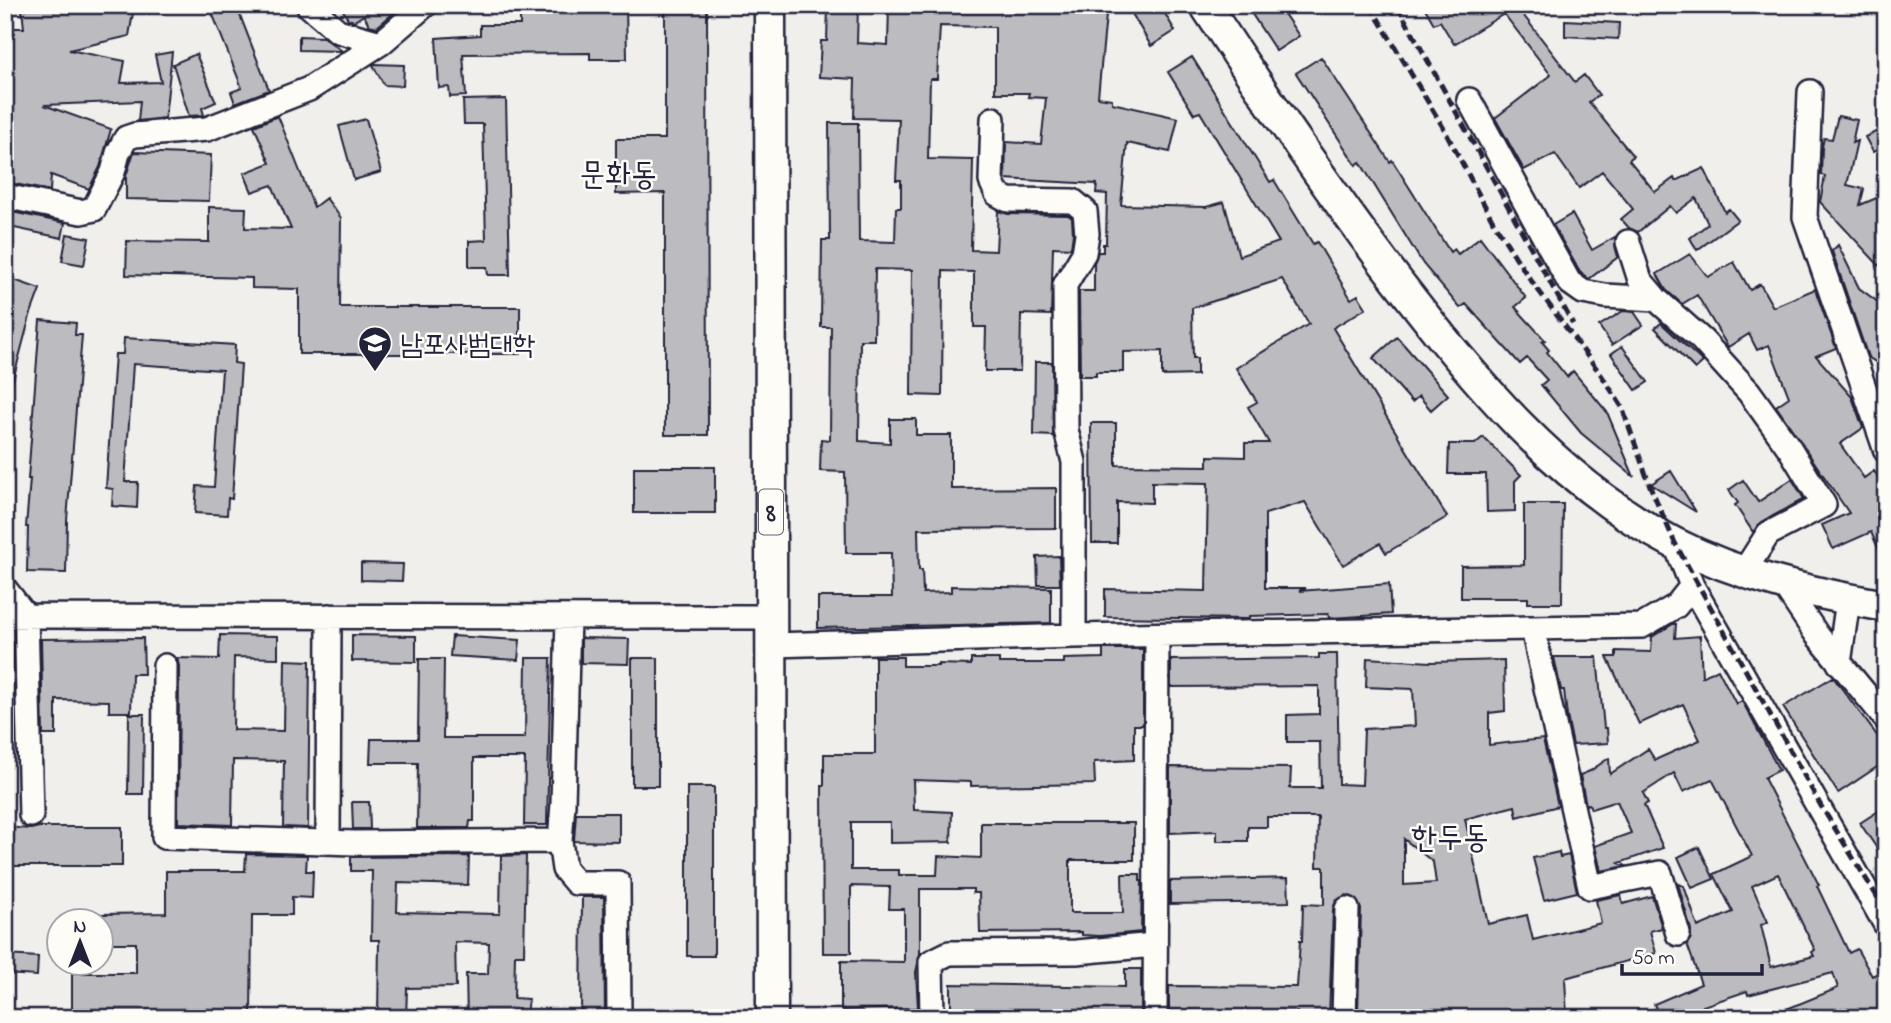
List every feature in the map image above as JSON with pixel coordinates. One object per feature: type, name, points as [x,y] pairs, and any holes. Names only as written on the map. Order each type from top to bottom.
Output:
[{"type":"main road","name":"8","points":[[770,5],[772,1018]]},
{"type":"main road","points":[[1205,5],[1276,114],[1433,328],[1498,404],[1577,481],[1618,510],[1675,543],[1743,573],[1785,587],[1886,606]]},
{"type":"street","points":[[308,5],[338,31],[381,43]]},
{"type":"street","points":[[5,196],[81,212],[94,209],[113,172],[118,153],[126,138],[206,130],[309,89],[381,43],[425,5]]},
{"type":"street","points":[[1810,92],[1805,217],[1886,451]]},
{"type":"street","points":[[1469,100],[1569,282],[1584,292],[1656,299]]},
{"type":"street","points":[[993,118],[991,181],[997,194],[1009,200],[1073,201],[1085,211],[1087,234],[1084,253],[1065,285],[1066,430],[1074,462],[1074,636]]},
{"type":"street","points":[[1628,242],[1640,280],[1656,299],[1702,340],[1748,392],[1790,449],[1824,505],[1769,534],[1743,573]]},
{"type":"street","points":[[1675,543],[1692,586],[1886,925]]},
{"type":"street","points":[[16,616],[568,617],[771,631],[1074,636],[1533,629],[1642,626],[1676,606],[1692,586]]},
{"type":"street","points":[[1785,587],[1816,635],[1886,719]]},
{"type":"street","points":[[5,589],[16,616],[31,815]]},
{"type":"street","points":[[1839,663],[1848,600]]},
{"type":"street","points":[[328,841],[329,617]]},
{"type":"street","points":[[568,617],[563,804],[559,841],[564,869],[576,883],[618,883],[619,1018]]},
{"type":"street","points":[[1533,629],[1590,887],[1660,873],[1678,934]]},
{"type":"street","points":[[1154,1018],[1157,635]]},
{"type":"street","points":[[165,666],[164,837],[355,843],[559,841]]},
{"type":"street","points":[[1344,1018],[1347,909]]},
{"type":"street","points":[[932,1018],[931,962],[949,953],[1076,952],[1154,945]]},
{"type":"building","points":[[59,5],[140,5],[133,13],[129,36],[69,50],[125,61],[121,83],[161,82],[155,55],[172,52],[165,118],[138,121],[140,101],[44,105],[111,129],[100,167],[89,189],[51,175],[50,191],[5,182],[5,28],[24,28],[22,9]]},
{"type":"building","points":[[209,5],[236,5],[269,90],[235,103],[231,92],[242,88]]},
{"type":"building","points":[[340,5],[403,5],[377,27],[369,25],[364,15],[354,21],[348,19]]},
{"type":"building","points":[[520,5],[626,5],[627,59],[590,59],[590,53],[463,54],[466,96],[450,97],[449,87],[439,88],[436,38],[480,35],[480,25],[520,25]]},
{"type":"building","points":[[665,5],[707,5],[708,435],[665,435],[665,193],[616,194],[616,139],[665,139]]},
{"type":"building","points":[[828,5],[858,5],[857,43],[888,45],[889,5],[1030,5],[1030,8],[1086,13],[1087,5],[1107,5],[1098,97],[1112,99],[1112,103],[1178,118],[1170,152],[1127,143],[1121,205],[1206,207],[1224,202],[1239,256],[1279,242],[1200,112],[1194,114],[1168,72],[1192,57],[1270,182],[1274,180],[1313,244],[1317,242],[1351,299],[1358,295],[1366,308],[1333,328],[1447,517],[1386,553],[1380,543],[1343,565],[1305,502],[1265,514],[1265,588],[1306,588],[1299,591],[1389,584],[1391,614],[1329,618],[1328,614],[1249,616],[1249,619],[1105,617],[1105,589],[1206,591],[1208,483],[1152,482],[1152,503],[1117,502],[1117,543],[1092,543],[1091,423],[1116,423],[1116,465],[1208,466],[1208,456],[1245,457],[1245,443],[1269,443],[1248,407],[1257,402],[1236,368],[1309,324],[1282,279],[1192,308],[1193,358],[1197,358],[1197,375],[1162,376],[1162,351],[1123,352],[1123,372],[1096,372],[1096,376],[1080,376],[1079,291],[1094,291],[1094,263],[1098,252],[1103,252],[1103,244],[1106,244],[1107,194],[1096,193],[1097,184],[1005,179],[1006,142],[1041,144],[1046,98],[1028,97],[1029,93],[995,93],[995,27],[940,26],[937,79],[930,79],[928,159],[973,160],[971,250],[996,251],[998,211],[1008,214],[1068,215],[1072,218],[1071,248],[1053,247],[1051,315],[1021,314],[1020,371],[985,371],[986,327],[974,327],[974,272],[943,271],[942,396],[911,395],[912,270],[875,269],[874,340],[860,340],[859,441],[890,443],[890,419],[916,419],[916,435],[951,435],[951,489],[1056,488],[1056,528],[918,529],[919,570],[922,570],[923,593],[951,592],[951,586],[1051,588],[1051,623],[818,628],[818,597],[892,597],[891,553],[846,553],[845,472],[820,471],[821,439],[830,440],[831,327],[821,327],[822,240],[830,240],[829,123],[858,123],[859,241],[895,242],[896,208],[901,208],[901,180],[896,180],[899,119],[854,118],[855,79],[819,77],[821,41],[827,41]]},
{"type":"building","points":[[1127,5],[1160,5],[1175,31],[1151,46]]},
{"type":"building","points":[[1246,5],[1278,5],[1299,36],[1276,51]]},
{"type":"building","points":[[1423,5],[1519,5],[1517,7],[1575,82],[1584,75],[1599,95],[1589,102],[1633,156],[1629,160],[1655,192],[1674,178],[1676,181],[1704,168],[1725,212],[1729,209],[1738,220],[1697,250],[1690,238],[1708,224],[1696,198],[1676,213],[1670,206],[1638,232],[1629,228],[1621,219],[1633,209],[1602,171],[1579,188],[1555,154],[1524,170],[1495,118],[1551,75],[1504,14],[1454,44],[1440,21],[1434,24]]},
{"type":"building","points":[[1565,20],[1619,23],[1618,39],[1565,36]]},
{"type":"building","points":[[299,36],[323,37],[342,51],[299,50]]},
{"type":"building","points":[[196,54],[216,102],[202,108],[204,115],[189,116],[173,64]]},
{"type":"building","points":[[1321,57],[1390,162],[1392,160],[1450,252],[1454,249],[1458,254],[1480,237],[1526,298],[1515,307],[1545,340],[1542,342],[1549,350],[1547,352],[1567,377],[1573,371],[1607,412],[1634,477],[1581,433],[1541,385],[1547,380],[1527,358],[1520,364],[1466,304],[1460,308],[1423,264],[1360,162],[1356,165],[1296,73]]},
{"type":"building","points":[[374,64],[404,65],[403,86],[384,85]]},
{"type":"building","points":[[506,99],[510,275],[488,275],[487,267],[469,267],[469,241],[486,240],[483,124],[464,124],[463,100]]},
{"type":"building","points":[[278,116],[314,207],[326,198],[341,218],[340,307],[520,307],[520,354],[299,354],[299,289],[252,288],[252,278],[126,275],[127,241],[209,242],[209,207],[246,208],[245,228],[291,229],[272,185],[252,192],[244,173],[270,163],[254,126]]},
{"type":"building","points":[[1838,116],[1857,120],[1852,143],[1857,141],[1847,185],[1864,189],[1860,205],[1886,194],[1886,273],[1820,202],[1825,176],[1821,175],[1822,147],[1824,138],[1832,139]]},
{"type":"building","points":[[366,119],[381,172],[354,180],[339,126]]},
{"type":"building","points":[[1886,127],[1886,146],[1873,152],[1865,137]]},
{"type":"building","points":[[134,152],[211,155],[209,201],[126,199],[126,176]]},
{"type":"building","points":[[7,211],[65,223],[62,238],[5,226]]},
{"type":"building","points":[[1572,214],[1592,250],[1615,237],[1618,257],[1589,279],[1580,272],[1553,225]]},
{"type":"building","points":[[67,234],[89,238],[84,265],[62,261]]},
{"type":"building","points":[[1838,245],[1859,288],[1886,308],[1886,369],[1868,357],[1832,251]]},
{"type":"building","points":[[1690,254],[1708,277],[1734,262],[1750,290],[1760,284],[1773,307],[1815,289],[1836,348],[1816,356],[1852,397],[1863,428],[1840,444],[1864,478],[1874,471],[1886,488],[1886,566],[1871,532],[1833,549],[1822,525],[1849,513],[1776,406],[1789,397],[1769,345],[1757,350],[1749,334],[1728,347],[1697,295],[1682,304],[1666,290],[1657,274]]},
{"type":"building","points":[[14,280],[40,289],[10,391],[5,390],[5,306]]},
{"type":"building","points":[[1623,311],[1634,312],[1643,325],[1612,345],[1599,326]]},
{"type":"building","points":[[40,320],[76,323],[75,335],[82,335],[67,520],[66,573],[27,572],[28,479]]},
{"type":"building","points":[[1661,323],[1703,362],[1695,369],[1655,328]]},
{"type":"building","points":[[1397,337],[1448,395],[1431,410],[1419,396],[1412,402],[1373,358]]},
{"type":"building","points":[[124,338],[235,345],[234,363],[241,364],[232,499],[228,498],[227,515],[195,513],[197,486],[214,487],[222,370],[133,364],[125,482],[138,482],[137,508],[112,506],[113,489],[106,488],[115,354],[123,354]]},
{"type":"building","points":[[1622,346],[1648,382],[1636,390],[1611,354]]},
{"type":"building","points":[[1035,362],[1052,362],[1053,436],[1034,435]]},
{"type":"building","points":[[1483,437],[1521,475],[1515,481],[1515,511],[1487,512],[1486,474],[1448,474],[1449,444],[1475,444]]},
{"type":"building","points":[[634,467],[715,467],[715,513],[634,513]]},
{"type":"building","points":[[1671,471],[1696,512],[1651,484]]},
{"type":"building","points":[[1792,479],[1804,499],[1762,522],[1753,532],[1735,505],[1738,503],[1729,490],[1743,480],[1758,502]]},
{"type":"building","points":[[1524,504],[1563,504],[1562,603],[1528,603],[1528,598],[1461,598],[1461,566],[1524,565]]},
{"type":"building","points":[[1059,556],[1060,585],[1038,585],[1037,557]]},
{"type":"building","points":[[361,563],[403,564],[402,581],[361,580]]},
{"type":"building","points":[[1673,624],[1676,624],[1675,638],[1700,636],[1702,677],[1718,669],[1736,704],[1742,701],[1779,770],[1764,778],[1819,885],[1817,886],[1849,953],[1857,949],[1872,976],[1886,969],[1886,1018],[1765,1018],[1838,988],[1833,973],[1748,995],[1747,991],[1703,1006],[1708,1018],[1660,1018],[1654,1004],[1701,984],[1687,944],[1691,938],[1691,930],[1678,884],[1684,886],[1698,927],[1733,912],[1714,874],[1752,856],[1712,779],[1683,792],[1674,773],[1643,793],[1648,803],[1644,805],[1663,848],[1619,863],[1626,866],[1601,871],[1595,846],[1631,833],[1617,801],[1591,809],[1589,804],[1586,805],[1580,775],[1609,758],[1610,774],[1648,749],[1655,760],[1700,740],[1683,704],[1639,724],[1607,657],[1616,657],[1616,651],[1651,652],[1652,637]],"holes":[[[1778,874],[1815,950],[1812,952],[1814,956],[1771,967],[1761,925],[1768,922],[1752,886]]]},
{"type":"building","points":[[220,635],[278,636],[278,658],[234,657],[233,730],[284,731],[285,660],[310,661],[308,828],[283,827],[284,761],[233,760],[232,825],[178,823],[177,658],[219,659]]},
{"type":"building","points":[[352,635],[416,636],[416,662],[352,661]]},
{"type":"building","points":[[452,636],[520,640],[518,660],[450,656]]},
{"type":"building","points":[[143,638],[144,674],[132,674],[131,712],[109,712],[109,701],[56,700],[56,735],[43,735],[41,639]]},
{"type":"building","points":[[581,638],[629,639],[628,664],[581,663]]},
{"type":"building","points":[[1103,649],[1143,649],[1143,725],[1134,725],[1134,760],[1094,762],[1095,784],[971,786],[971,782],[913,780],[914,810],[952,812],[951,842],[890,843],[890,822],[851,822],[851,870],[899,870],[899,875],[937,875],[938,856],[981,858],[981,823],[1134,823],[1134,860],[1070,860],[1070,913],[1123,913],[1122,874],[1140,874],[1141,932],[1100,936],[1082,935],[1082,932],[980,933],[979,893],[973,893],[973,889],[920,889],[920,954],[916,972],[918,1008],[841,1010],[841,961],[904,962],[904,909],[889,909],[890,887],[851,886],[851,953],[823,953],[824,754],[875,754],[875,657],[903,657],[903,666],[971,665],[971,659],[999,659],[999,663],[1064,663],[1064,659],[1103,658]]},
{"type":"building","points":[[1319,654],[1337,654],[1339,784],[1362,785],[1364,729],[1415,726],[1413,689],[1366,687],[1367,658],[1431,662],[1504,660],[1505,711],[1489,713],[1489,745],[1543,739],[1558,806],[1517,817],[1515,806],[1465,819],[1488,924],[1527,915],[1533,940],[1601,923],[1596,900],[1621,895],[1623,904],[1652,896],[1662,928],[1650,931],[1656,953],[1565,978],[1567,1018],[1462,1017],[1446,1014],[1361,1015],[1358,1013],[1361,909],[1355,898],[1347,895],[1336,901],[1333,909],[1329,1018],[1297,1018],[1297,1012],[1169,1011],[1169,986],[1297,987],[1303,904],[1324,905],[1324,867],[1317,867],[1318,817],[1267,817],[1267,827],[1248,827],[1248,841],[1217,841],[1217,831],[1170,833],[1170,767],[1291,768],[1290,788],[1321,788],[1320,742],[1287,742],[1287,715],[1319,714],[1319,686],[1171,687],[1171,660],[1319,658]],"holes":[[[1404,839],[1433,862],[1436,883],[1404,885]]]},
{"type":"building","points":[[1554,657],[1597,657],[1608,743],[1573,745],[1564,690],[1561,690]]},
{"type":"building","points":[[526,658],[551,658],[547,825],[524,825],[525,758],[474,758],[474,821],[470,821],[469,828],[417,828],[418,763],[370,763],[371,739],[418,739],[419,659],[444,659],[443,738],[525,738]]},
{"type":"building","points":[[632,658],[658,658],[658,786],[632,786]]},
{"type":"building","points":[[1833,677],[1879,738],[1886,733],[1886,761],[1838,793],[1783,707]]},
{"type":"building","points":[[129,714],[144,714],[143,794],[128,794]]},
{"type":"building","points":[[687,787],[714,787],[714,956],[687,956]]},
{"type":"building","points":[[352,802],[369,802],[370,829],[353,829]]},
{"type":"building","points":[[1886,806],[1886,862],[1860,823]]},
{"type":"building","points":[[576,813],[619,813],[619,842],[574,841]]},
{"type":"building","points":[[5,827],[122,827],[122,866],[5,866]]},
{"type":"building","points":[[1699,847],[1714,879],[1692,888],[1678,857]]},
{"type":"building","points":[[1559,852],[1560,857],[1569,855],[1577,892],[1544,900],[1533,858]]},
{"type":"building","points":[[246,854],[307,855],[306,871],[313,871],[312,898],[292,897],[292,915],[252,915],[251,1018],[72,1018],[72,978],[116,978],[116,973],[136,973],[136,943],[116,943],[116,914],[166,913],[166,871],[245,871]]},
{"type":"building","points":[[526,855],[524,955],[515,955],[514,998],[528,999],[526,1015],[501,1013],[501,1018],[467,1018],[466,974],[488,974],[489,943],[455,942],[456,987],[407,988],[406,1018],[378,1018],[379,940],[371,940],[372,871],[351,871],[351,857],[469,856],[468,885],[398,883],[397,912],[500,914],[501,856]]},
{"type":"building","points":[[1288,878],[1289,902],[1170,904],[1170,881]]},
{"type":"building","points":[[582,897],[604,897],[605,1018],[581,1018]]},
{"type":"building","points":[[5,955],[38,957],[37,976],[5,974]]},
{"type":"building","points":[[1125,969],[1141,969],[1141,1018],[951,1013],[951,984],[1125,987]]},
{"type":"railway","points":[[1370,5],[1443,127],[1494,223],[1527,275],[1622,407],[1650,486],[1675,543],[1821,806],[1886,911]]},
{"type":"railway","points":[[1397,5],[1573,324]]},
{"type":"place","name":"남포사범대학","points":[[375,373]]},
{"type":"district","name":"문화동","points":[[618,173]]},
{"type":"district","name":"한두동","points":[[1450,836]]}]
